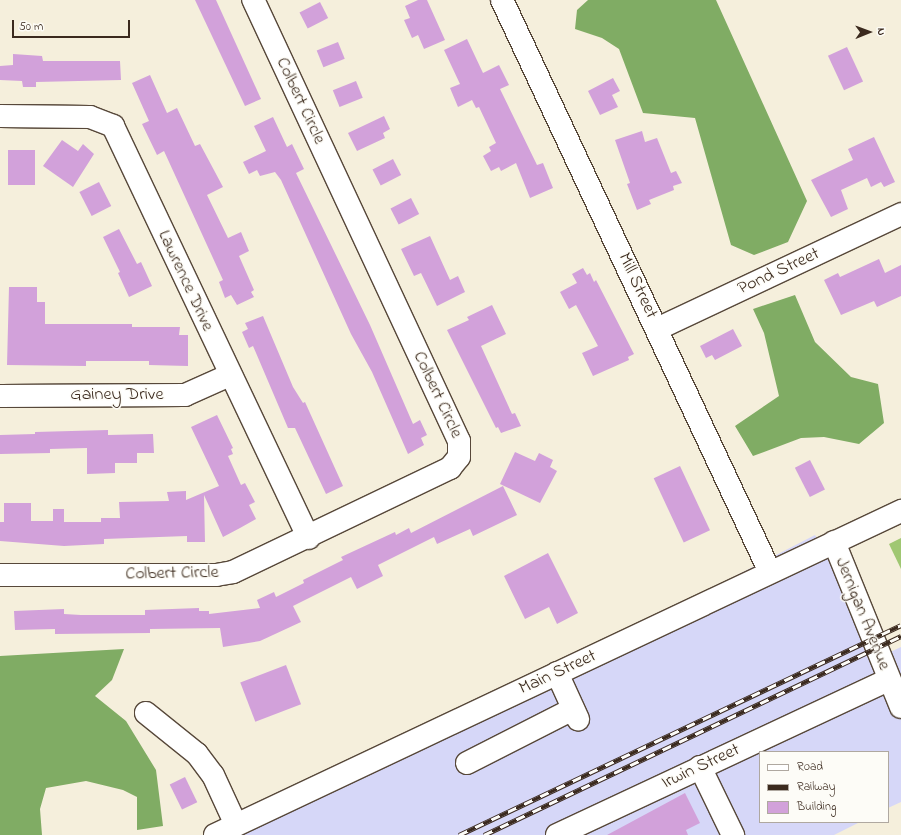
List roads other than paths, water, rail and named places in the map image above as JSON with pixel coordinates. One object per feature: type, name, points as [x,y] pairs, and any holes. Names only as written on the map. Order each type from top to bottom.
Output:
[{"type":"street","name":"Colbert Circle","points":[[0,575],[220,575],[233,572],[309,538],[450,468],[455,464],[460,449],[253,0]]},
{"type":"street","name":"Mill Street","points":[[502,0],[770,572]]},
{"type":"street","name":"Lawrence Drive","points":[[0,116],[90,117],[113,126],[230,375],[309,538]]},
{"type":"street","name":"Pond Street","points":[[657,329],[901,214]]},
{"type":"street","name":"Gainey Drive","points":[[0,396],[185,395],[230,375]]},
{"type":"street","name":"Main Street","points":[[215,835],[901,511]]},
{"type":"street","name":"Jernigan Avenue","points":[[834,542],[876,643],[888,680],[901,707]]},
{"type":"street","points":[[467,763],[576,714],[557,673]]},
{"type":"street","name":"Irwin Street","points":[[558,835],[888,680]]},
{"type":"street","points":[[146,713],[197,754],[213,775],[236,825]]},
{"type":"street","points":[[700,767],[733,835]]},
{"type":"railway","points":[[459,835],[901,625]]},
{"type":"railway","points":[[484,835],[901,636]]}]
